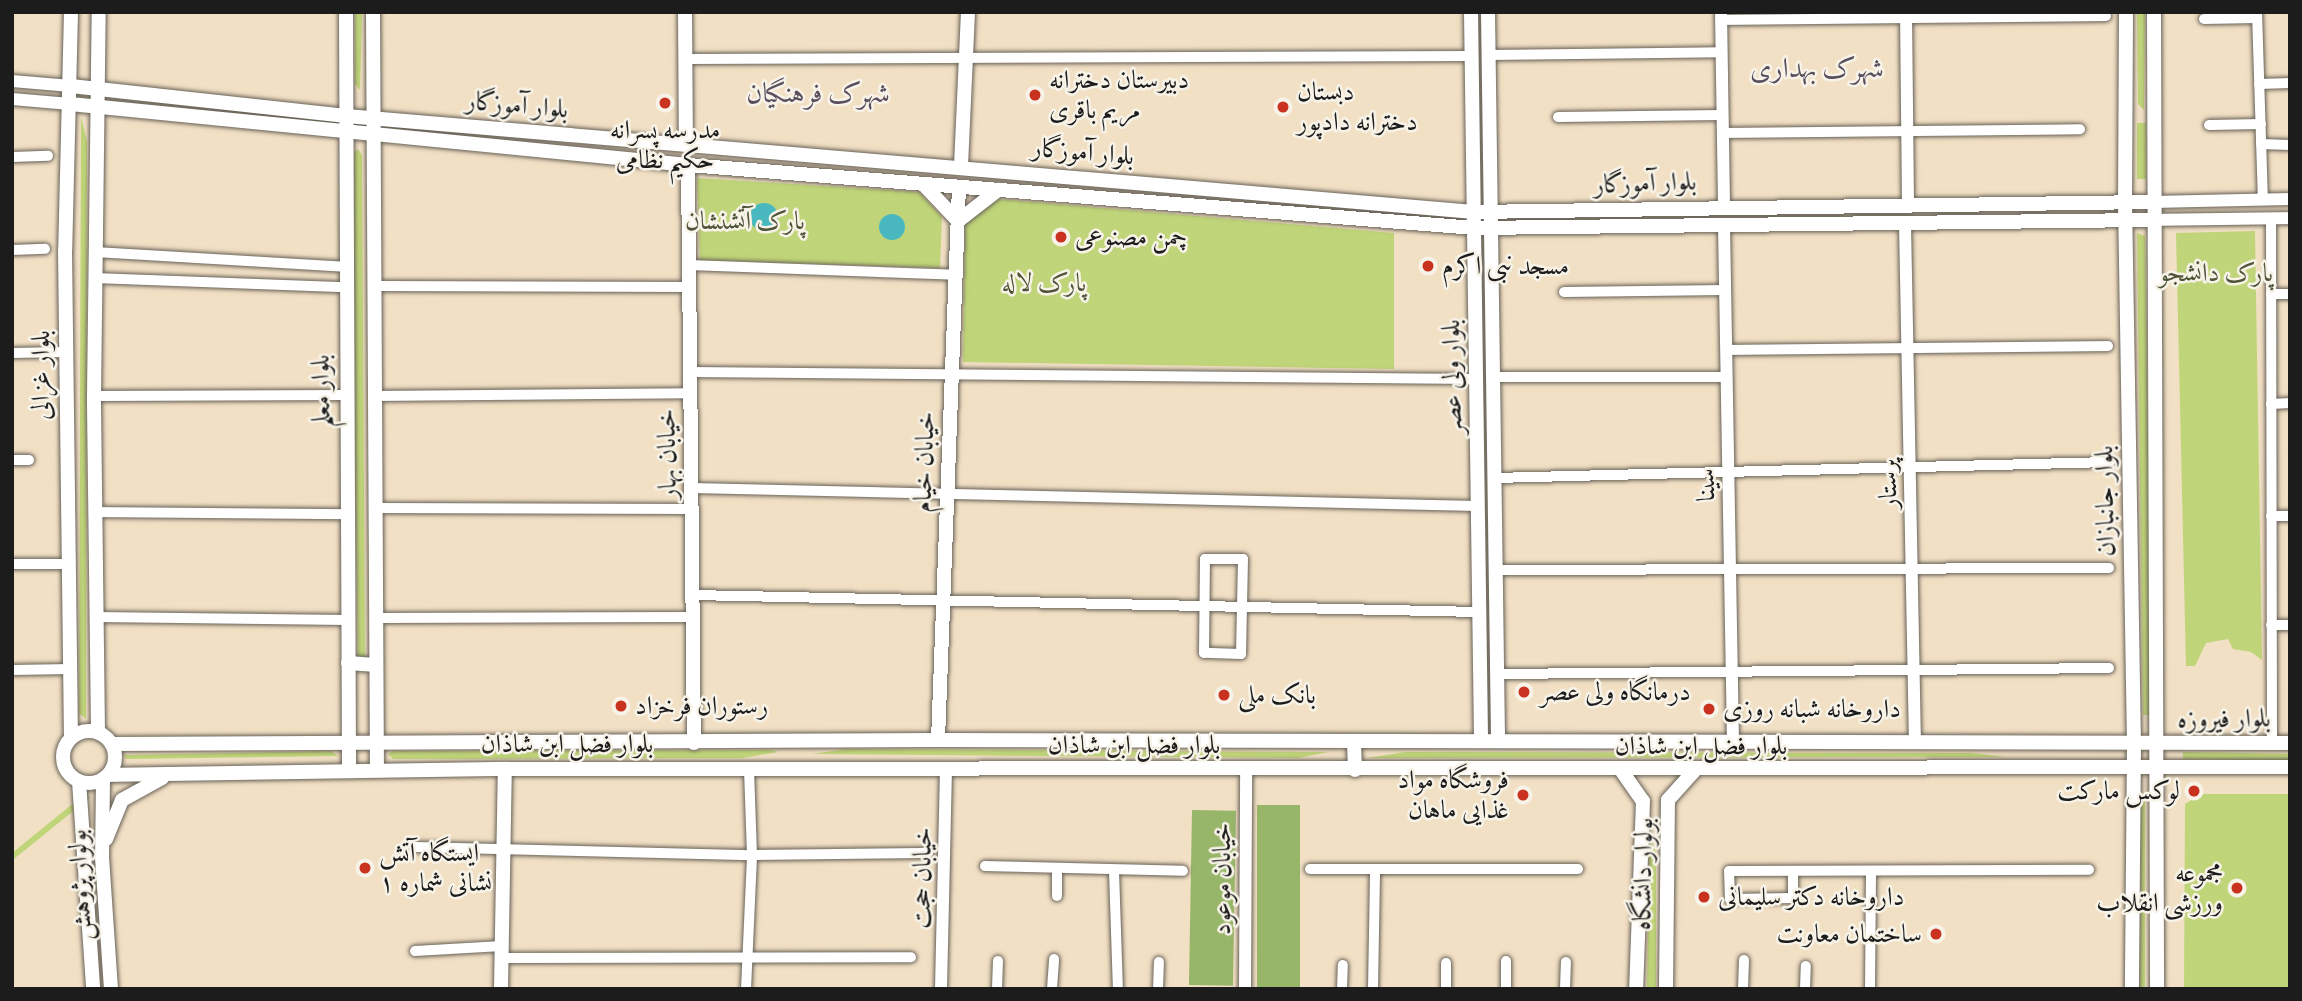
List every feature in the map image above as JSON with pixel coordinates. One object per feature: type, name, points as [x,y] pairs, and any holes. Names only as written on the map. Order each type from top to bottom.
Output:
[{"type":"main road","name":"بلوار غزالی","points":[[71,12],[65,352],[71,738]]},
{"type":"main road","name":"بلوار غزالی","points":[[98,732],[94,512],[94,253],[99,12]]},
{"type":"main road","name":"بلوار معلم","points":[[346,12],[345,395],[349,769]]},
{"type":"main road","name":"بلوار معلم","points":[[373,12],[370,135],[377,769]]},
{"type":"main road","points":[[685,12],[686,143]]},
{"type":"main road","points":[[961,166],[968,12]]},
{"type":"main road","name":"بلوار ولی عصر","points":[[1471,12],[1480,612],[1498,741]]},
{"type":"main road","name":"بلوار ولی عصر","points":[[1481,741],[1490,689],[1497,674],[1488,12]]},
{"type":"main road","name":"بلوار جانبازان","points":[[2126,12],[2125,220],[2134,744],[2132,989]]},
{"type":"main road","name":"بلوار جانبازان","points":[[2154,12],[2151,220],[2160,745],[2157,989]]},
{"type":"main road","name":"بلوار آموزگار","points":[[71,86],[346,116],[821,154],[1474,212],[1908,202],[2152,202]]},
{"type":"main road","name":"بلوار آموزگار","points":[[70,104],[688,165],[1474,228],[2151,220]]},
{"type":"main road","points":[[2126,110],[2139,118],[2153,110]]},
{"type":"main road","points":[[819,175],[821,154]]},
{"type":"main road","name":"خیابان بهار","points":[[688,165],[694,743]]},
{"type":"main road","points":[[923,184],[958,221],[998,190]]},
{"type":"main road","name":"خیابان خیام","points":[[938,740],[959,187]]},
{"type":"main road","points":[[1220,208],[1222,190]]},
{"type":"main road","points":[[1549,210],[1549,228]]},
{"type":"main road","points":[[348,663],[376,665]]},
{"type":"main road","points":[[87,731],[98,732],[112,744],[115,760],[105,777],[79,781],[70,775],[63,757],[71,738],[87,731]]},
{"type":"main road","name":"بلوار فضل ابن شاذان","points":[[112,744],[938,740],[2160,745]]},
{"type":"main road","points":[[801,742],[803,768]]},
{"type":"main road","points":[[1354,742],[1355,770]]},
{"type":"main road","name":"بلوار فیروزه","points":[[2160,745],[2290,743]]},
{"type":"main road","points":[[2045,745],[2046,769]]},
{"type":"main road","name":"بلوار فضل ابن شاذان","points":[[105,777],[349,769],[1695,770],[2160,766]]},
{"type":"main road","name":"بلوار فیروزه","points":[[2160,766],[2290,767]]},
{"type":"main road","points":[[501,989],[505,769]]},
{"type":"main road","name":"بولوار دانشگاه","points":[[1621,770],[1643,802],[1636,989]]},
{"type":"main road","name":"بولوار دانشگاه","points":[[1666,989],[1668,800],[1695,770]]},
{"type":"main road","points":[[102,857],[122,800],[144,784],[179,773]]},
{"type":"main road","name":"بولوار پژوهش","points":[[105,777],[102,857],[111,989]]},
{"type":"main road","name":"بولوار پژوهش","points":[[79,781],[93,989]]},
{"type":"street","points":[[1906,15],[1908,202]]},
{"type":"street","points":[[1724,206],[1721,16],[1814,19],[1906,15],[2106,16]]},
{"type":"street","points":[[2204,19],[2257,15],[2263,199]]},
{"type":"street","points":[[1489,55],[1721,52]]},
{"type":"street","points":[[687,59],[1472,55]]},
{"type":"street","name":"بلوار آموزگار","points":[[12,81],[71,86]]},
{"type":"street","points":[[2259,84],[2290,83]]},
{"type":"street","name":"بلوار آموزگار","points":[[12,99],[70,104]]},
{"type":"street","points":[[1558,117],[1722,115]]},
{"type":"street","points":[[2208,125],[2261,124]]},
{"type":"street","points":[[1722,133],[2080,129]]},
{"type":"street","points":[[2261,144],[2290,145]]},
{"type":"street","points":[[12,157],[48,156]]},
{"type":"street","points":[[2152,202],[2290,199]]},
{"type":"street","points":[[2271,218],[2272,743]]},
{"type":"street","points":[[2151,220],[2290,218]]},
{"type":"street","name":"پرستار","points":[[1905,224],[1916,743]]},
{"type":"street","name":"سینا","points":[[1724,226],[1733,743]]},
{"type":"street","points":[[12,250],[45,249]]},
{"type":"street","points":[[94,253],[345,267]]},
{"type":"street","points":[[689,265],[956,275]]},
{"type":"street","points":[[94,278],[345,286]]},
{"type":"street","points":[[373,286],[690,287]]},
{"type":"street","points":[[1564,292],[1725,290]]},
{"type":"street","points":[[2271,294],[2290,293]]},
{"type":"street","points":[[1726,350],[2108,346]]},
{"type":"street","points":[[12,353],[65,352]]},
{"type":"street","points":[[690,372],[952,372],[1476,379]]},
{"type":"street","points":[[1493,377],[1727,376]]},
{"type":"street","points":[[373,396],[691,393]]},
{"type":"street","points":[[94,396],[345,395]]},
{"type":"street","points":[[2271,404],[2290,403]]},
{"type":"street","points":[[12,460],[29,460]]},
{"type":"street","points":[[1494,478],[1819,467],[2110,462]]},
{"type":"street","points":[[692,488],[819,494],[1478,506]]},
{"type":"street","points":[[374,508],[692,509]]},
{"type":"street","points":[[94,512],[220,510],[347,514]]},
{"type":"street","points":[[2271,516],[2290,516]]},
{"type":"street","points":[[1205,559],[1243,559],[1242,605],[1241,654],[1204,653],[1205,559]]},
{"type":"street","points":[[12,564],[67,564]]},
{"type":"street","points":[[1496,570],[2109,568]]},
{"type":"street","points":[[693,595],[1480,612]]},
{"type":"street","points":[[96,617],[347,620]]},
{"type":"street","points":[[375,618],[693,617]]},
{"type":"street","points":[[2271,625],[2290,625]]},
{"type":"street","points":[[1497,674],[2109,668]]},
{"type":"street","points":[[12,670],[71,669]]},
{"type":"street","points":[[746,989],[752,855],[749,768]]},
{"type":"street","name":"خیابان حجت","points":[[941,989],[946,768]]},
{"type":"street","name":"خیابان موعود","points":[[1245,989],[1246,770]]},
{"type":"street","points":[[415,847],[752,855],[928,853]]},
{"type":"street","points":[[985,866],[1114,872],[1183,871]]},
{"type":"street","points":[[1310,869],[1578,869]]},
{"type":"street","points":[[1057,870],[1057,896]]},
{"type":"street","points":[[1373,989],[1375,870]]},
{"type":"street","points":[[1793,872],[1793,898],[1730,898],[1730,871],[2089,870]]},
{"type":"street","points":[[1114,872],[1118,989]]},
{"type":"street","points":[[1870,989],[1871,872]]},
{"type":"street","points":[[415,951],[911,957]]},
{"type":"street","points":[[1052,989],[1054,960]]},
{"type":"street","points":[[1743,989],[1744,960]]},
{"type":"street","points":[[997,989],[998,961]]},
{"type":"street","points":[[1506,961],[1506,989]]},
{"type":"street","points":[[1158,962],[1158,989]]},
{"type":"street","points":[[1446,962],[1446,989]]},
{"type":"street","points":[[1565,989],[1566,962]]},
{"type":"street","points":[[1342,989],[1343,965]]},
{"type":"street","points":[[1805,989],[1806,966]]},
{"type":"green space","points":[[355,12],[362,12],[360,90],[355,84]]},
{"type":"green space","points":[[2137,12],[2145,12],[2144,110],[2138,104]]},
{"type":"green space","points":[[81,117],[87,141],[86,719],[79,713]]},
{"type":"green space","points":[[2137,123],[2146,123],[2146,179],[2137,179]]},
{"type":"green space","points":[[358,149],[362,155],[365,659],[358,657],[355,462],[353,153]]},
{"type":"green space","name":"پارک آتشنشان","points":[[697,178],[919,192],[942,217],[940,268],[700,260]]},
{"type":"green space","name":"پارک لاله","points":[[999,199],[1394,233],[1394,369],[963,362],[965,223]]},
{"type":"green space","name":"پارک دانشجو","points":[[2255,231],[2262,660],[2251,652],[2233,649],[2228,639],[2206,643],[2195,666],[2186,666],[2176,233]]},
{"type":"green space","points":[[2137,233],[2145,236],[2151,715],[2143,715]]},
{"type":"green space","points":[[846,749],[1328,752],[1298,758],[812,754]]},
{"type":"green space","points":[[331,751],[338,756],[126,759],[124,755]]},
{"type":"green space","points":[[393,751],[778,752],[742,758],[393,759],[388,754]]},
{"type":"green space","points":[[1405,752],[1972,753],[2006,757],[1368,758]]},
{"type":"green space","points":[[2183,752],[2290,754],[2290,761],[2183,759]]},
{"type":"green space","points":[[86,793],[90,798],[12,861],[12,853]]},
{"type":"green space","name":"مجموعه ورزشی انقلاب","points":[[2201,794],[2290,794],[2290,989],[2184,989],[2185,804]]},
{"type":"green space","points":[[2145,797],[2145,989],[2140,989],[2141,801]]},
{"type":"green space","points":[[1257,805],[1300,805],[1300,988],[1257,988]]},
{"type":"green space","points":[[1192,810],[1236,811],[1233,986],[1189,985]]},
{"type":"green space","points":[[1649,836],[1656,852],[1656,989],[1647,989]]},
{"type":"water","points":[[764,203],[774,207],[778,217],[774,227],[764,231],[754,227],[750,217],[754,207]]},
{"type":"water","points":[[892,214],[901,218],[905,227],[901,236],[892,240],[883,236],[879,227],[883,218]]},
{"type":"place","name":"دبیرستان دخترانه مریم باقری","points":[[1035,95]]},
{"type":"place","name":"مدرسه پسرانه حکیم نظامی","points":[[665,103]]},
{"type":"place","name":"دبستان دخترانه دادپور","points":[[1283,107]]},
{"type":"place","name":"چمن مصنوعی","points":[[1061,237]]},
{"type":"place","name":"مسجد نبی اکرم","points":[[1428,266]]},
{"type":"place","name":"درمانگاه ولی عصر","points":[[1524,692]]},
{"type":"place","name":"بانک ملی","points":[[1224,695]]},
{"type":"place","name":"رستوران فرخزاد","points":[[621,706]]},
{"type":"place","name":"داروخانه شبانه روزی","points":[[1709,709]]},
{"type":"place","name":"لوکس مارکت","points":[[2194,791]]},
{"type":"place","name":"فروشگاه مواد غذایی ماهان","points":[[1523,795]]},
{"type":"place","name":"ایستگاه آتش نشانی شماره ۱","points":[[365,868]]},
{"type":"place","name":"مجموعه ورزشی انقلاب","points":[[2237,888]]},
{"type":"place","name":"داروخانه دکتر سلیمانی","points":[[1704,897]]},
{"type":"place","name":"ساختمان معاونت","points":[[1936,934]]},
{"type":"district","name":"شهرک بهداری","points":[[1817,67]]},
{"type":"district","name":"شهرک فرهنگیان","points":[[818,92]]}]
